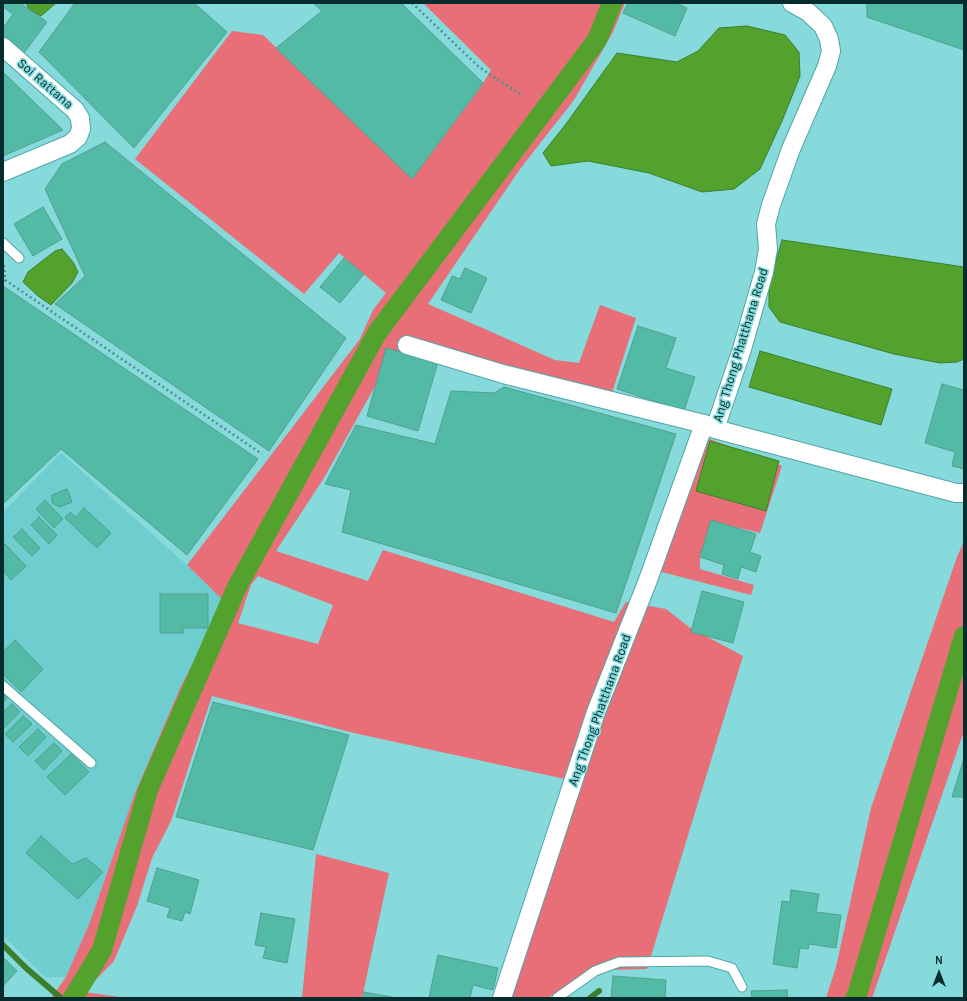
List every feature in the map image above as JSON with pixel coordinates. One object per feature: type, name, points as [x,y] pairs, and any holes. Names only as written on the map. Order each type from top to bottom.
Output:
[{"type":"street","name":"Ang Thong Phatthana Road","points":[[502,998],[596,712],[709,427],[742,349],[764,272],[768,249],[766,224],[771,204],[791,149],[827,66],[831,51],[829,39],[823,26],[808,12],[792,3]]},
{"type":"street","name":"Soi Rattana","points":[[3,47],[75,110],[80,118],[81,129],[78,137],[70,144],[3,172]]},
{"type":"street","name":"Ang Thong Phatthana Road","points":[[407,345],[503,374],[956,493],[964,493]]},
{"type":"lane","points":[[5,245],[19,258]]},
{"type":"lane","points":[[3,686],[91,763]]},
{"type":"lane","points":[[557,998],[595,971],[618,962],[708,961],[732,968],[742,987]]},
{"type":"path","points":[[412,3],[479,67],[523,96]]},
{"type":"path","points":[[5,245],[5,280],[262,454]]},
{"type":"shaded area","points":[[26,3],[56,3],[41,16],[29,9]]},
{"type":"shaded area","points":[[423,3],[625,3],[613,32],[574,100],[520,169],[428,304],[555,360],[579,363],[600,305],[636,318],[607,408],[443,354],[389,361],[324,478],[276,551],[368,581],[383,550],[614,622],[626,602],[666,609],[689,627],[743,656],[647,969],[607,970],[547,998],[495,998],[565,779],[354,733],[212,696],[171,821],[152,858],[137,906],[114,961],[84,992],[127,998],[51,998],[66,977],[90,922],[135,793],[181,686],[225,602],[187,565],[360,339],[373,310],[386,293],[339,253],[304,294],[135,159],[232,31],[263,35],[412,179],[480,88],[491,70]],"holes":[[[258,576],[333,605],[318,644],[238,623],[251,585]]]},
{"type":"shaded area","points":[[747,26],[785,35],[799,52],[800,76],[782,121],[760,169],[734,189],[702,192],[649,173],[588,161],[551,166],[543,153],[566,124],[617,53],[677,62],[698,51],[719,28]]},
{"type":"shaded area","points":[[782,240],[964,267],[964,359],[957,362],[940,363],[894,354],[780,322],[769,307],[769,286]]},
{"type":"shaded area","points":[[62,249],[73,262],[78,272],[72,283],[51,305],[38,296],[23,282],[28,272],[55,251]]},
{"type":"shaded area","points":[[760,351],[892,389],[881,425],[749,387]]},
{"type":"shaded area","points":[[704,437],[782,466],[760,533],[711,521],[700,557],[700,569],[754,585],[751,595],[658,571]]},
{"type":"shaded area","points":[[710,441],[779,461],[766,511],[696,491]]},
{"type":"shaded area","points":[[61,453],[187,565],[225,602],[181,686],[135,793],[90,922],[66,977],[45,977],[3,935],[3,512]]},
{"type":"shaded area","points":[[964,541],[964,731],[872,998],[826,998],[836,967],[871,808],[957,557]]},
{"type":"shaded area","points":[[316,854],[389,873],[362,998],[302,998]]},
{"type":"building","points":[[3,3],[20,3],[47,22],[24,53],[3,38],[3,28],[13,14],[3,7]]},
{"type":"building","points":[[75,3],[194,3],[227,32],[134,148],[39,52]]},
{"type":"building","points":[[313,3],[401,3],[483,83],[412,179],[276,48],[322,11]]},
{"type":"building","points":[[628,3],[676,3],[687,8],[675,36],[623,13]]},
{"type":"building","points":[[867,3],[964,3],[964,50],[867,17]]},
{"type":"building","points":[[3,72],[63,130],[3,156]]},
{"type":"building","points":[[105,142],[346,338],[269,451],[55,304],[85,276],[45,189],[62,164]]},
{"type":"building","points":[[43,207],[62,239],[33,256],[14,224]]},
{"type":"building","points":[[344,258],[364,274],[340,303],[320,287]]},
{"type":"building","points":[[465,268],[487,278],[471,313],[441,300],[452,276],[460,279]]},
{"type":"building","points":[[3,286],[258,459],[187,555],[61,449],[3,504]]},
{"type":"building","points":[[638,326],[676,338],[666,368],[695,377],[684,411],[617,389]]},
{"type":"building","points":[[386,348],[438,362],[418,431],[367,416]]},
{"type":"building","points":[[942,384],[964,390],[964,469],[952,466],[955,452],[925,443]]},
{"type":"building","points":[[504,387],[676,434],[616,613],[342,532],[351,490],[325,484],[356,425],[435,444],[451,391],[494,393]]},
{"type":"building","points":[[67,489],[72,502],[60,507],[52,503],[52,495]]},
{"type":"building","points":[[45,500],[63,519],[54,528],[36,509]]},
{"type":"building","points":[[84,508],[111,533],[97,548],[65,518],[70,512],[76,517]]},
{"type":"building","points":[[39,517],[57,535],[49,544],[31,525]]},
{"type":"building","points":[[711,520],[756,534],[750,552],[761,556],[756,572],[741,567],[738,579],[722,574],[724,565],[700,557]]},
{"type":"building","points":[[22,529],[40,548],[32,556],[13,537]]},
{"type":"building","points":[[5,544],[26,566],[11,580],[3,571],[3,546]]},
{"type":"building","points":[[702,591],[744,602],[733,643],[691,632]]},
{"type":"building","points":[[160,594],[208,594],[208,628],[183,628],[183,633],[160,633]]},
{"type":"building","points":[[15,640],[43,669],[21,692],[3,674],[3,652]]},
{"type":"building","points":[[3,694],[7,698],[3,703]]},
{"type":"building","points":[[213,702],[349,735],[313,850],[176,817]]},
{"type":"building","points":[[12,704],[20,712],[3,729],[3,712]]},
{"type":"building","points":[[23,716],[32,724],[13,742],[5,734]]},
{"type":"building","points":[[38,729],[46,737],[28,756],[19,747]]},
{"type":"building","points":[[54,743],[62,751],[44,770],[35,761]]},
{"type":"building","points":[[71,754],[89,772],[65,795],[47,777]]},
{"type":"building","points":[[964,758],[964,797],[952,797]]},
{"type":"building","points":[[41,836],[72,864],[86,858],[103,872],[78,899],[26,853]]},
{"type":"building","points":[[157,868],[199,880],[190,914],[185,912],[182,921],[167,917],[170,908],[147,901]]},
{"type":"building","points":[[791,890],[819,894],[816,912],[841,915],[836,948],[809,944],[808,949],[800,948],[797,968],[773,964],[782,901],[790,902]]},
{"type":"building","points":[[261,913],[295,919],[287,963],[263,958],[266,947],[255,945]]},
{"type":"building","points":[[438,955],[498,968],[493,990],[473,985],[470,998],[429,998]]},
{"type":"building","points":[[3,957],[17,971],[3,986]]},
{"type":"building","points":[[613,976],[666,980],[665,998],[611,998]]},
{"type":"building","points":[[787,990],[788,998],[752,998],[751,991]]},
{"type":"building","points":[[364,992],[397,998],[363,998]]},
{"type":"waterway","points":[[73,998],[102,950],[148,790],[237,587],[377,333],[597,40],[612,3]]},
{"type":"waterway","points":[[855,998],[964,636]]},
{"type":"waterway","points":[[3,945],[26,968],[61,998]]},
{"type":"waterway","points":[[590,998],[599,991]]}]
